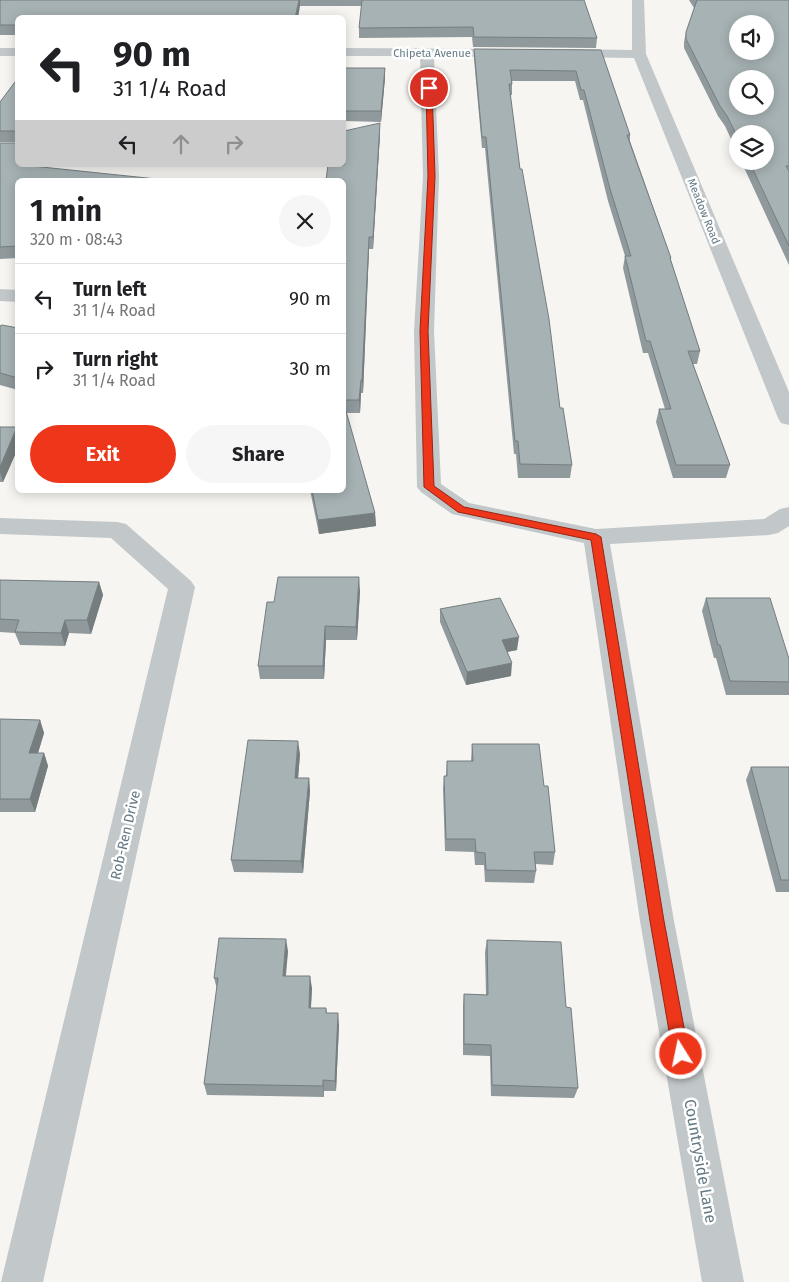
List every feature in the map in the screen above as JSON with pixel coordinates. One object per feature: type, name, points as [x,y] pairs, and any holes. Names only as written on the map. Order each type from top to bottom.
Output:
[{"type":"street","name":"Meadow Road","points":[[638,0],[639,54],[789,418]]},
{"type":"street","points":[[1,53],[15,52]]},
{"type":"street","name":"Chipeta Avenue","points":[[346,52],[524,53]]},
{"type":"street","points":[[428,53],[432,176],[424,331],[429,487],[461,509],[596,537],[769,527],[789,515]]},
{"type":"street","points":[[553,53],[639,54]]},
{"type":"street","points":[[0,295],[15,296]]},
{"type":"street","name":"Rob-Ren Drive","points":[[0,526],[117,530],[182,587],[22,1282]]},
{"type":"street","name":"Countryside Lane","points":[[596,537],[657,921],[723,1282]]},
{"type":"building","points":[[0,0],[299,0],[296,15],[15,15],[15,25],[0,25]]},
{"type":"building","points":[[362,0],[584,0],[597,38],[474,37],[473,27],[359,28]]},
{"type":"building","points":[[697,0],[789,0],[789,166],[786,166],[789,171],[789,246],[753,170],[774,170],[774,125],[732,125],[686,39],[686,32]]},
{"type":"building","points":[[474,49],[601,50],[630,135],[627,135],[671,258],[700,351],[688,351],[730,465],[676,465],[659,409],[671,409],[650,341],[646,341],[625,256],[631,256],[610,189],[584,90],[581,90],[576,71],[510,70],[512,84],[509,84],[520,169],[522,169],[549,319],[560,408],[563,408],[572,465],[520,464],[518,441],[515,441],[486,137],[482,137]]},
{"type":"building","points":[[346,68],[385,68],[381,111],[346,111]]},
{"type":"building","points":[[15,82],[15,131],[0,131],[0,102]]},
{"type":"building","points":[[380,123],[373,237],[369,237],[362,380],[359,400],[346,400],[346,178],[326,178],[328,167],[346,167],[346,131]]},
{"type":"building","points":[[0,143],[15,143],[15,167],[42,167],[147,178],[15,178],[15,246],[0,247]]},
{"type":"building","points":[[0,326],[15,327],[15,377],[0,373]]},
{"type":"building","points":[[346,411],[375,513],[318,520],[313,493],[346,493]]},
{"type":"building","points":[[0,427],[15,427],[15,432],[0,467]]},
{"type":"building","points":[[278,577],[359,577],[356,627],[325,626],[323,666],[258,666],[267,602],[274,602]]},
{"type":"building","points":[[0,580],[99,582],[87,620],[65,620],[61,633],[15,632],[19,620],[0,619]]},
{"type":"building","points":[[500,598],[519,637],[502,640],[512,663],[467,672],[440,609]]},
{"type":"building","points":[[706,598],[770,598],[789,659],[789,682],[730,681],[720,645],[718,645]]},
{"type":"building","points":[[0,719],[40,720],[29,753],[44,753],[30,799],[0,799]]},
{"type":"building","points":[[248,740],[298,741],[295,778],[309,778],[301,861],[231,860]]},
{"type":"building","points":[[472,744],[539,744],[544,786],[548,786],[555,852],[534,852],[536,871],[486,870],[485,853],[476,852],[475,839],[446,839],[444,776],[447,776],[447,761],[473,761]]},
{"type":"building","points":[[751,767],[789,767],[789,880],[781,880]]},
{"type":"building","points":[[219,938],[286,939],[283,976],[310,976],[309,1008],[326,1008],[326,1013],[338,1013],[335,1081],[323,1080],[323,1086],[204,1084],[218,978],[214,978]]},
{"type":"building","points":[[487,940],[561,942],[566,1007],[571,1008],[578,1088],[492,1085],[491,1045],[464,1044],[464,994],[488,995]]},
{"type":"route","points":[[429,88],[432,176],[424,331],[429,487],[461,509],[596,537],[657,921],[681,1054]]}]
